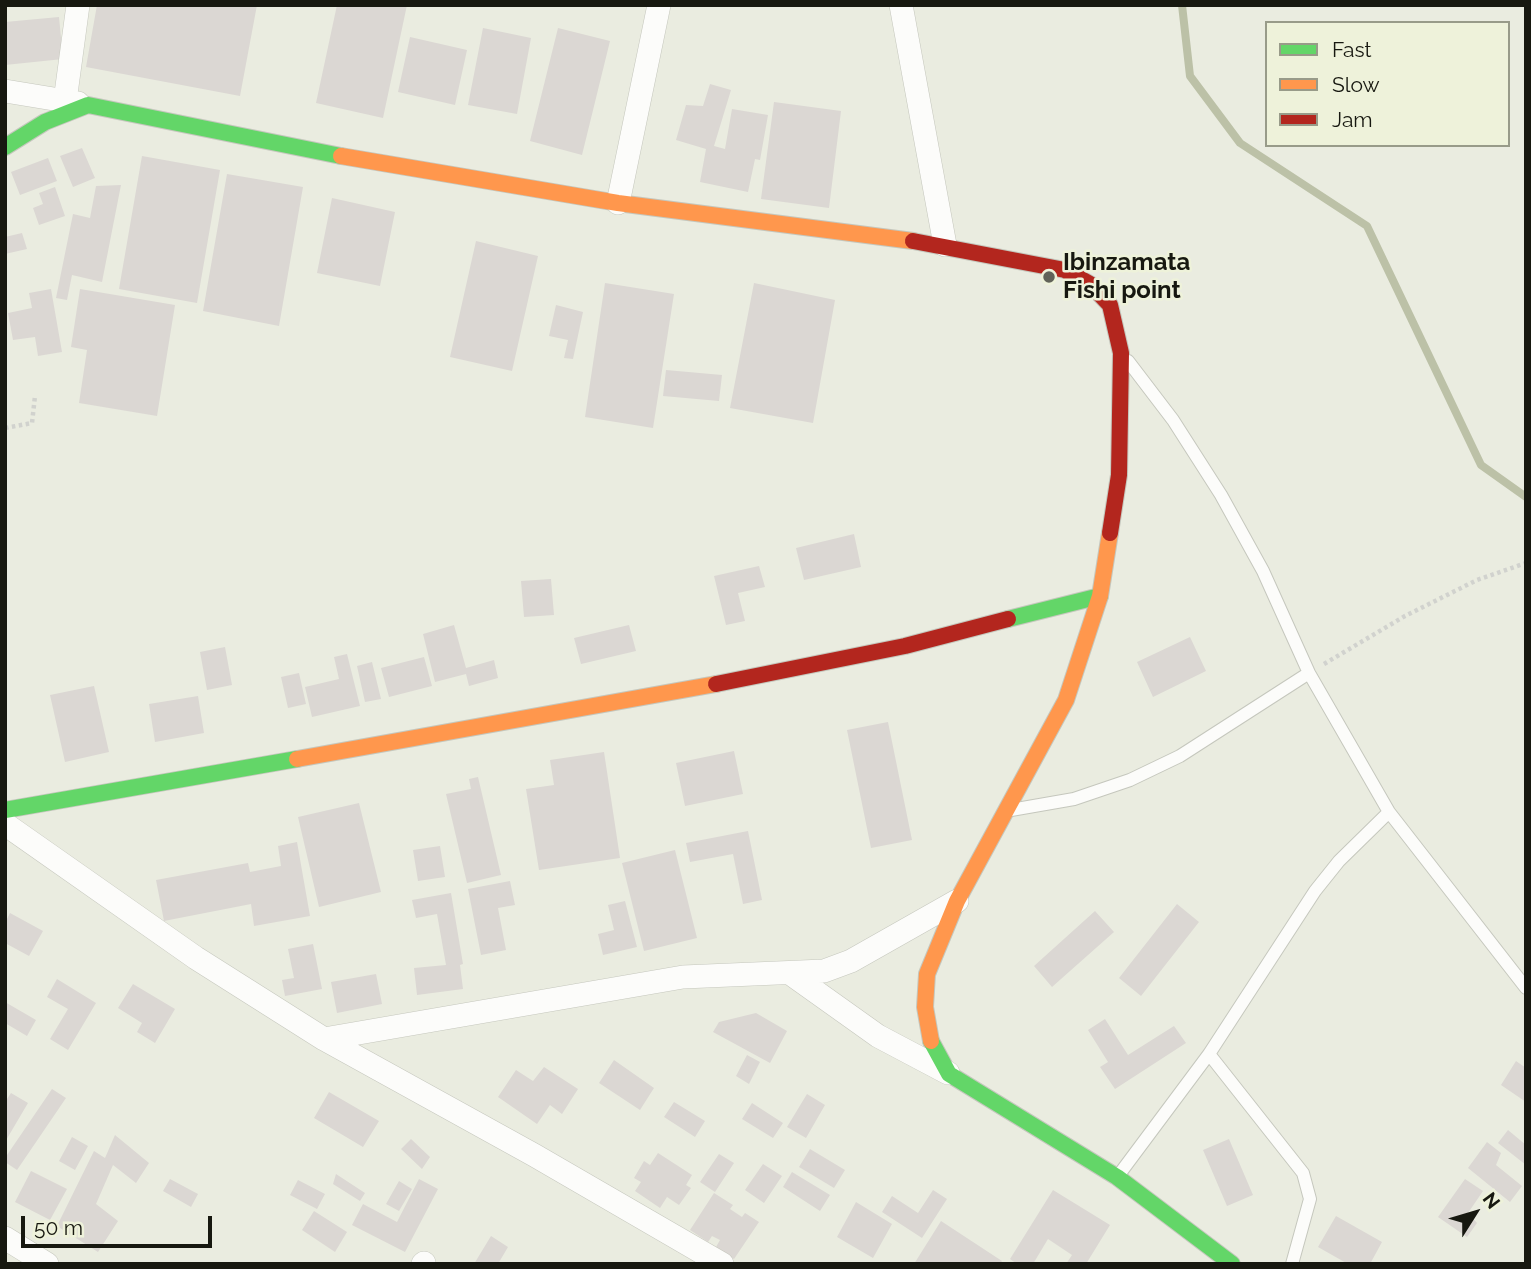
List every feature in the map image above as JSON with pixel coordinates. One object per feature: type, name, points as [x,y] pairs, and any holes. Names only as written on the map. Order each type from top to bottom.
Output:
[{"type":"street","points":[[65,101],[78,5]]},
{"type":"street","points":[[618,203],[659,5]]},
{"type":"street","points":[[901,5],[945,245]]},
{"type":"street","points":[[5,91],[88,105],[327,154],[618,203],[945,245],[1065,270],[1090,284],[1110,305],[1121,353],[1119,475],[1100,596],[1066,700],[957,901],[928,974],[925,1007],[929,1037],[949,1074]]},
{"type":"street","points":[[5,147],[45,122],[88,105]]},
{"type":"street","points":[[5,810],[621,703],[905,646],[1100,596]]},
{"type":"street","points":[[5,824],[185,951],[324,1039],[722,1264]]},
{"type":"street","points":[[324,1039],[683,978],[733,973],[791,974],[824,971],[852,961],[957,901]]},
{"type":"street","points":[[791,974],[878,1036],[949,1074],[1117,1177],[1232,1264]]},
{"type":"street","points":[[5,1238],[47,1264]]},
{"type":"lane","points":[[1121,353],[1173,420],[1221,495],[1263,571],[1310,673],[1389,812],[1526,988]]},
{"type":"lane","points":[[1007,811],[1074,799],[1130,780],[1180,756],[1310,673]]},
{"type":"lane","points":[[1117,1177],[1209,1054],[1315,891],[1339,861],[1389,812]]},
{"type":"lane","points":[[1209,1054],[1303,1173],[1310,1199],[1293,1264]]},
{"type":"path","points":[[5,428],[32,423],[35,396]]},
{"type":"path","points":[[1310,673],[1405,616],[1477,580],[1526,564]]},
{"type":"building","points":[[97,5],[257,5],[240,96],[86,67]]},
{"type":"building","points":[[337,5],[407,5],[383,118],[316,103]]},
{"type":"building","points":[[59,17],[63,59],[5,65],[5,22]]},
{"type":"building","points":[[483,28],[531,38],[517,114],[468,105]]},
{"type":"building","points":[[558,28],[610,41],[582,155],[530,141]]},
{"type":"building","points":[[410,37],[467,50],[455,105],[398,92]]},
{"type":"building","points":[[710,84],[731,90],[714,146],[725,149],[732,109],[768,115],[760,160],[755,159],[748,192],[700,182],[706,149],[676,140],[686,105],[703,106]]},
{"type":"building","points":[[774,102],[841,111],[829,208],[761,199]]},
{"type":"building","points":[[82,148],[95,178],[73,187],[60,156]]},
{"type":"building","points":[[142,156],[220,170],[197,303],[119,289]]},
{"type":"building","points":[[48,158],[57,181],[20,195],[11,172]]},
{"type":"building","points":[[227,174],[303,187],[279,326],[203,311]]},
{"type":"building","points":[[121,185],[102,282],[72,275],[67,300],[56,298],[73,214],[90,218],[96,186]]},
{"type":"building","points":[[55,187],[65,216],[39,225],[33,208],[43,204],[39,193]]},
{"type":"building","points":[[332,198],[395,212],[380,286],[317,273]]},
{"type":"building","points":[[22,233],[27,249],[5,254],[5,237]]},
{"type":"building","points":[[476,241],[538,256],[512,371],[450,357]]},
{"type":"building","points":[[605,283],[674,294],[653,428],[585,417]]},
{"type":"building","points":[[754,283],[835,300],[813,423],[730,408]]},
{"type":"building","points":[[51,289],[62,352],[38,356],[35,337],[13,340],[8,313],[32,308],[29,293]]},
{"type":"building","points":[[80,289],[175,305],[157,416],[79,403],[87,350],[71,347]]},
{"type":"building","points":[[556,305],[583,312],[573,359],[564,358],[568,340],[549,336]]},
{"type":"building","points":[[666,370],[722,375],[719,401],[663,396]]},
{"type":"building","points":[[854,534],[861,567],[804,580],[796,548]]},
{"type":"building","points":[[759,566],[765,587],[738,593],[745,621],[726,625],[714,576]]},
{"type":"building","points":[[551,579],[554,615],[524,617],[521,581]]},
{"type":"building","points":[[454,625],[466,668],[494,660],[498,678],[469,686],[466,674],[435,682],[423,634]]},
{"type":"building","points":[[629,625],[636,651],[581,664],[574,638]]},
{"type":"building","points":[[1190,637],[1206,671],[1153,697],[1137,662]]},
{"type":"building","points":[[225,647],[232,685],[207,690],[200,652]]},
{"type":"building","points":[[347,654],[360,706],[312,717],[305,687],[339,679],[334,657]]},
{"type":"building","points":[[424,657],[432,686],[389,697],[381,668]]},
{"type":"building","points":[[372,662],[381,699],[365,702],[357,666]]},
{"type":"building","points":[[299,673],[306,704],[288,708],[281,677]]},
{"type":"building","points":[[94,686],[109,752],[65,762],[50,695]]},
{"type":"building","points":[[198,696],[204,733],[155,742],[149,704]]},
{"type":"building","points":[[888,722],[912,840],[871,848],[847,730]]},
{"type":"building","points":[[734,751],[743,794],[685,806],[676,763]]},
{"type":"building","points":[[604,752],[620,858],[539,870],[526,789],[554,785],[550,760]]},
{"type":"building","points":[[478,777],[501,875],[467,883],[446,794],[471,789],[469,779]]},
{"type":"building","points":[[359,803],[381,892],[319,907],[298,817]]},
{"type":"building","points":[[748,831],[762,900],[743,904],[733,854],[690,862],[686,843]]},
{"type":"building","points":[[297,842],[310,916],[254,926],[251,904],[164,921],[156,880],[248,863],[250,872],[281,866],[278,846]]},
{"type":"building","points":[[440,846],[445,877],[418,881],[413,850]]},
{"type":"building","points":[[675,850],[697,938],[644,951],[622,863]]},
{"type":"building","points":[[510,881],[515,905],[498,908],[506,950],[481,955],[468,889]]},
{"type":"building","points":[[451,893],[463,964],[460,965],[463,989],[417,995],[414,968],[446,965],[437,914],[416,918],[412,900]]},
{"type":"building","points":[[625,901],[637,947],[603,955],[598,934],[614,930],[608,905]]},
{"type":"building","points":[[1177,904],[1199,922],[1141,996],[1119,978]]},
{"type":"building","points":[[1095,911],[1114,932],[1052,987],[1034,966]]},
{"type":"building","points":[[10,913],[43,931],[29,956],[5,943],[5,923]]},
{"type":"building","points":[[313,944],[322,989],[285,996],[282,980],[294,978],[288,949]]},
{"type":"building","points":[[376,974],[382,1004],[337,1013],[331,982]]},
{"type":"building","points":[[57,979],[96,1003],[68,1050],[50,1039],[68,1009],[47,997]]},
{"type":"building","points":[[133,984],[175,1009],[155,1043],[137,1032],[142,1023],[118,1008]]},
{"type":"building","points":[[5,1002],[36,1020],[27,1036],[5,1023]]},
{"type":"building","points":[[756,1013],[787,1031],[770,1063],[713,1032],[719,1022]]},
{"type":"building","points":[[1105,1019],[1128,1055],[1174,1026],[1186,1043],[1115,1089],[1100,1067],[1108,1062],[1088,1030]]},
{"type":"building","points":[[747,1055],[760,1062],[749,1084],[736,1076]]},
{"type":"building","points":[[614,1060],[654,1088],[640,1110],[599,1083]]},
{"type":"building","points":[[1516,1061],[1526,1068],[1526,1102],[1501,1085]]},
{"type":"building","points":[[544,1067],[578,1089],[562,1114],[550,1105],[537,1124],[498,1097],[516,1070],[533,1081]]},
{"type":"building","points":[[52,1089],[66,1098],[17,1170],[5,1162],[5,1158]]},
{"type":"building","points":[[329,1092],[379,1121],[363,1147],[314,1118]]},
{"type":"building","points":[[11,1093],[28,1103],[5,1142],[5,1102]]},
{"type":"building","points":[[807,1094],[825,1105],[806,1138],[787,1127]]},
{"type":"building","points":[[674,1102],[705,1121],[695,1137],[664,1117]]},
{"type":"building","points":[[752,1103],[783,1123],[773,1138],[742,1119]]},
{"type":"building","points":[[1508,1130],[1526,1145],[1526,1165],[1498,1143]]},
{"type":"building","points":[[115,1135],[149,1163],[136,1183],[113,1165],[96,1204],[118,1221],[98,1252],[57,1226],[94,1151],[105,1158]]},
{"type":"building","points":[[72,1137],[88,1146],[75,1170],[59,1161]]},
{"type":"building","points":[[411,1139],[430,1157],[422,1169],[401,1149]]},
{"type":"building","points":[[1229,1139],[1253,1195],[1227,1206],[1203,1150]]},
{"type":"building","points":[[1487,1142],[1501,1153],[1496,1165],[1522,1186],[1510,1202],[1468,1168]]},
{"type":"building","points":[[810,1149],[845,1170],[834,1188],[799,1167]]},
{"type":"building","points":[[658,1153],[692,1175],[686,1185],[691,1188],[679,1205],[667,1197],[660,1208],[635,1191],[641,1182],[634,1178],[644,1161],[650,1165]]},
{"type":"building","points":[[719,1154],[734,1163],[715,1192],[700,1182]]},
{"type":"building","points":[[763,1164],[782,1176],[764,1203],[745,1190]]},
{"type":"building","points":[[31,1171],[67,1189],[50,1220],[15,1202]]},
{"type":"building","points":[[792,1172],[830,1195],[820,1211],[783,1187]]},
{"type":"building","points":[[336,1174],[365,1193],[360,1201],[333,1184]]},
{"type":"building","points":[[170,1179],[198,1194],[191,1207],[163,1191]]},
{"type":"building","points":[[419,1179],[438,1189],[405,1252],[352,1225],[363,1204],[397,1222]]},
{"type":"building","points":[[1465,1179],[1483,1191],[1468,1213],[1477,1223],[1467,1237],[1438,1217]]},
{"type":"building","points":[[298,1180],[325,1194],[317,1209],[290,1195]]},
{"type":"building","points":[[399,1181],[412,1189],[399,1211],[386,1204]]},
{"type":"building","points":[[933,1190],[947,1199],[922,1238],[882,1212],[892,1196],[918,1213]]},
{"type":"building","points":[[1053,1190],[1110,1225],[1086,1264],[1066,1264],[1072,1255],[1048,1239],[1033,1264],[1017,1264],[1010,1259]]},
{"type":"building","points":[[714,1193],[733,1205],[730,1209],[742,1217],[745,1213],[759,1222],[734,1259],[716,1247],[720,1240],[712,1236],[708,1242],[690,1230]]},
{"type":"building","points":[[856,1202],[892,1224],[873,1258],[837,1237]]},
{"type":"building","points":[[314,1211],[347,1232],[335,1252],[302,1230]]},
{"type":"building","points":[[1336,1216],[1382,1242],[1370,1264],[1348,1264],[1318,1247]]},
{"type":"building","points":[[941,1221],[1002,1261],[1000,1264],[914,1264]]},
{"type":"building","points":[[491,1236],[508,1247],[498,1264],[474,1264]]},
{"type":"waterway","points":[[1182,5],[1190,76],[1240,143],[1367,226],[1481,465],[1526,497]]},
{"type":"traffic: fast","points":[[5,147],[45,122],[88,105],[341,156]]},
{"type":"traffic: fast","points":[[1008,619],[1100,596]]},
{"type":"traffic: fast","points":[[5,810],[297,759]]},
{"type":"traffic: fast","points":[[931,1041],[949,1074],[1117,1177],[1232,1264]]},
{"type":"traffic: slow","points":[[341,156],[618,203],[913,241]]},
{"type":"traffic: slow","points":[[931,1041],[925,1007],[927,974],[957,901],[1066,700],[1100,596],[1110,533]]},
{"type":"traffic: slow","points":[[297,759],[716,684]]},
{"type":"traffic: jam","points":[[913,241],[1065,270],[1090,284],[1110,305],[1121,353],[1119,475],[1110,533]]},
{"type":"traffic: jam","points":[[716,684],[905,646],[1008,619]]},
{"type":"place","name":"Ibinzamata Fishi point","points":[[1049,277]]}]
